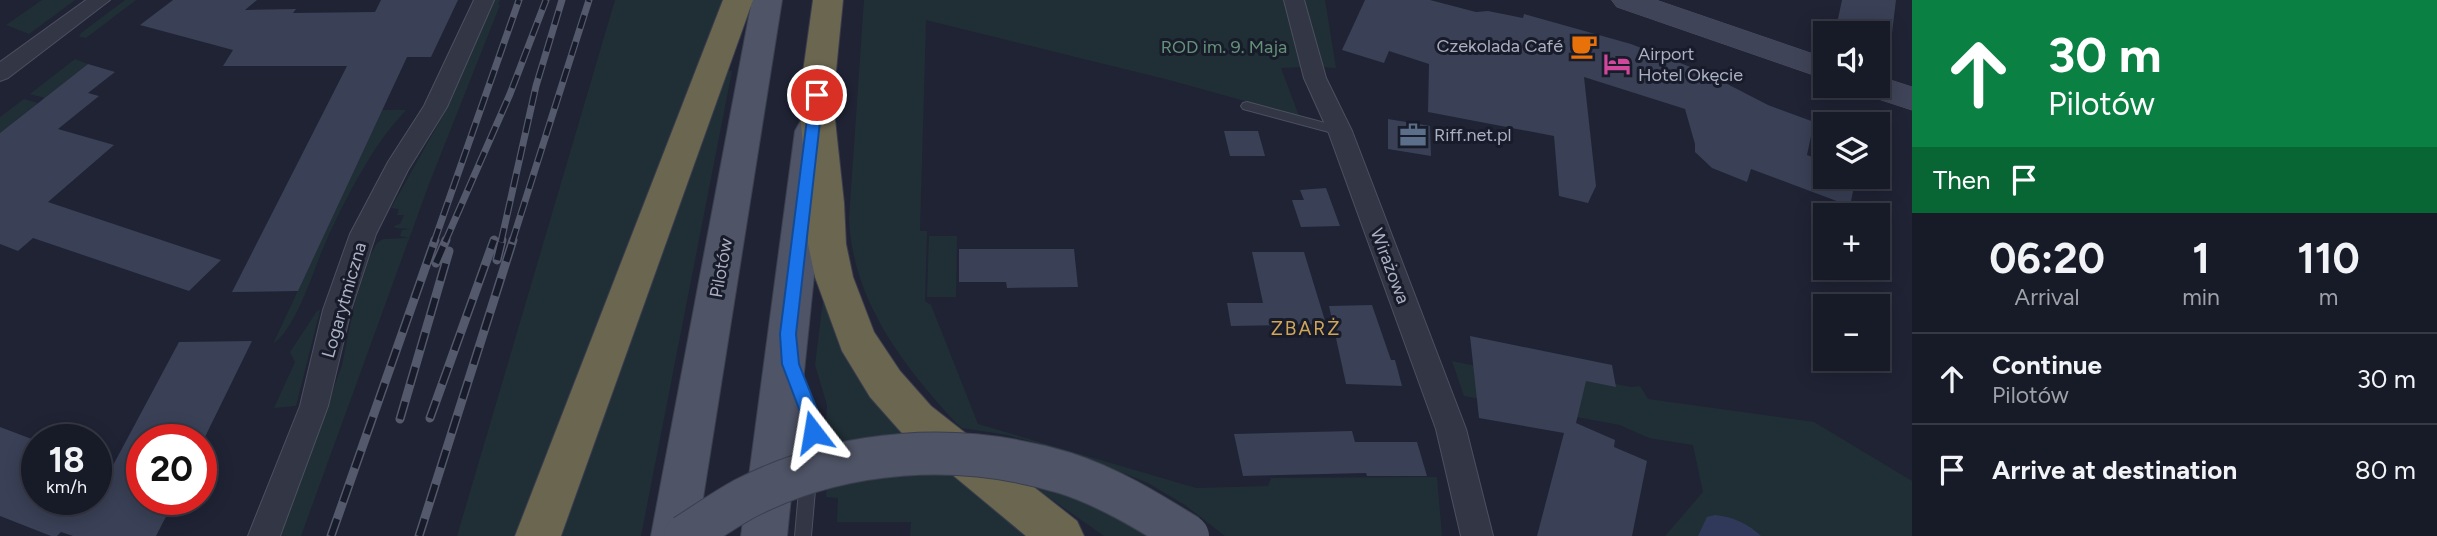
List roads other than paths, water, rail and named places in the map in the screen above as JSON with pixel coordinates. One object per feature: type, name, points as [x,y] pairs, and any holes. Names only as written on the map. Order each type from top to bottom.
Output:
[{"type":"highway","points":[[538,536],[738,0]]},
{"type":"highway","points":[[828,0],[816,102],[826,202],[827,244],[834,277],[856,339],[886,384],[916,419],[1061,536]]},
{"type":"main road","name":"Pilotów","points":[[674,536],[767,0]]},
{"type":"main road","points":[[764,536],[816,102]]},
{"type":"main road","points":[[685,536],[712,516],[739,502],[795,478],[835,465],[877,456],[957,452],[1036,464],[1075,476],[1151,510],[1188,536]]},
{"type":"street","points":[[0,74],[100,0]]},
{"type":"street","name":"Logarytmiczna","points":[[264,536],[316,398],[337,310],[363,234],[397,168],[435,107],[484,0]]},
{"type":"street","name":"Wirażowa","points":[[1294,0],[1315,78],[1340,131],[1451,429],[1477,536]]},
{"type":"street","points":[[1627,0],[1813,65]]},
{"type":"street","points":[[1679,0],[1813,46]]},
{"type":"street","points":[[1890,72],[1912,80]]},
{"type":"street","points":[[1890,91],[1912,99]]},
{"type":"lane","points":[[1247,106],[1340,131]]},
{"type":"lane","points":[[788,334],[791,364],[813,422],[803,536]]},
{"type":"water","points":[[1715,515],[1740,521],[1761,536],[1698,536],[1707,517]]},
{"type":"railway","points":[[434,242],[519,0]]},
{"type":"railway","points":[[445,242],[510,94],[546,0]]},
{"type":"railway","points":[[501,242],[536,86],[562,0]]},
{"type":"railway","points":[[512,242],[589,0]]},
{"type":"railway","points":[[331,536],[435,240]]},
{"type":"railway","points":[[436,263],[446,240]]},
{"type":"railway","points":[[430,418],[494,240]]},
{"type":"railway","points":[[497,260],[502,240]]},
{"type":"railway","points":[[419,536],[513,240]]},
{"type":"railway","points":[[400,419],[449,251]]},
{"type":"place","name":"Czekolada Café","points":[[1584,46]]},
{"type":"place","name":"Airport Hotel Okęcie","points":[[1617,64]]},
{"type":"place","name":"Riff.net.pl","points":[[1413,135]]},
{"type":"district","name":"ZBARŻ","points":[[1306,328]]},
{"type":"park label","name":"ROD im. 9. Maja","points":[[1224,47]]}]
